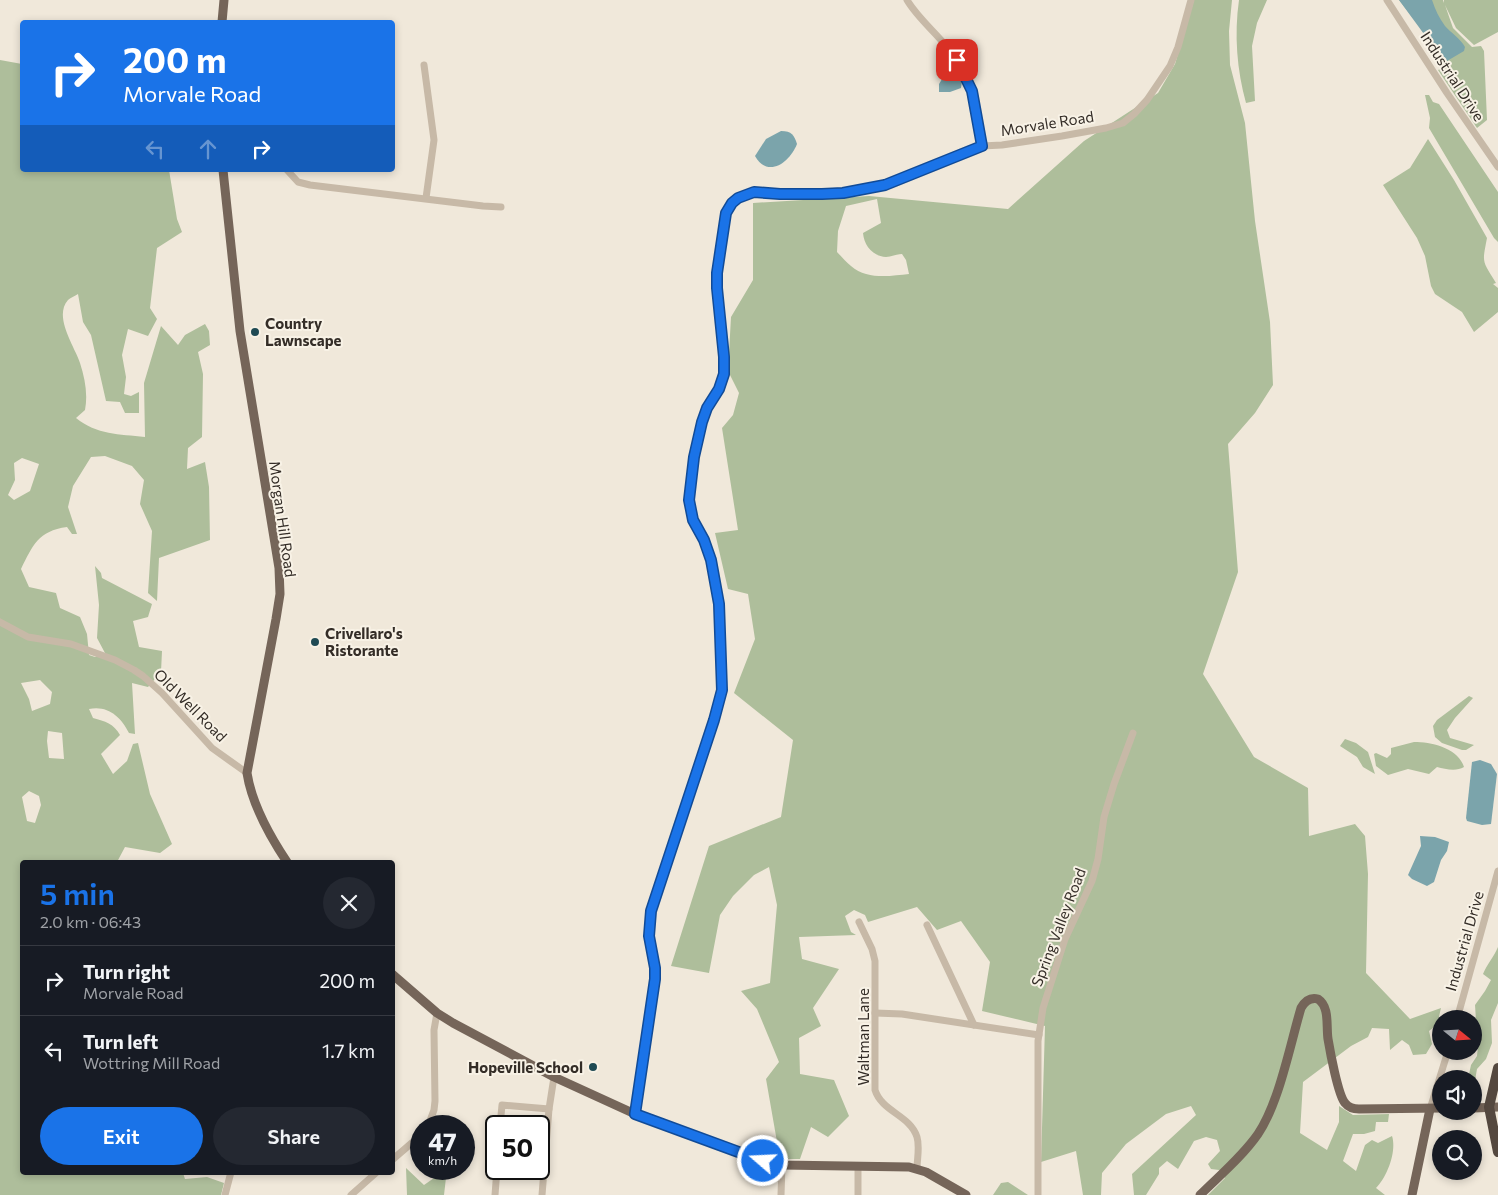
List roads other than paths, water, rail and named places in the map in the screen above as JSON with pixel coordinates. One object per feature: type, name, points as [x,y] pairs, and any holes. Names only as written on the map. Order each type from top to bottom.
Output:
[{"type":"highway","points":[[1498,1068],[1493,1107],[1498,1152]]},
{"type":"main road","points":[[222,20],[224,0]]},
{"type":"main road","name":"Morgan Hill Road","points":[[223,172],[246,375],[273,526],[280,594],[247,773],[256,806],[286,860]]},
{"type":"main road","points":[[395,977],[437,1013],[470,1033],[554,1077],[635,1114],[748,1156],[782,1165],[905,1167],[930,1174],[966,1195]]},
{"type":"main road","points":[[1200,1195],[1249,1146],[1263,1126],[1275,1098],[1301,1008],[1305,1001],[1309,999],[1318,999],[1325,1006],[1329,1043],[1340,1092],[1346,1105],[1359,1109],[1430,1109],[1412,1195]]},
{"type":"street","points":[[907,0],[947,47],[965,75],[972,91],[982,146]]},
{"type":"street","name":"Morvale Road","points":[[635,1114],[655,979],[655,968],[649,936],[651,911],[714,720],[722,690],[722,634],[716,587],[708,551],[693,520],[689,500],[694,457],[702,422],[707,408],[719,389],[724,374],[717,288],[718,265],[726,213],[732,203],[738,198],[754,192],[822,194],[869,189],[885,185],[982,146],[1062,136],[1122,123],[1134,114],[1147,100],[1170,66],[1178,47],[1191,0]]},
{"type":"street","name":"Industrial Drive","points":[[1387,0],[1447,93],[1498,167]]},
{"type":"street","points":[[424,65],[434,140],[426,198]]},
{"type":"street","points":[[289,172],[298,182],[310,185],[501,207]]},
{"type":"street","name":"Old Well Road","points":[[0,622],[28,637],[71,644],[115,660],[134,670],[164,695],[212,748],[247,773]]},
{"type":"street","name":"Spring Valley Road","points":[[1038,1195],[1039,1035],[1044,1006],[1063,944],[1092,881],[1104,817],[1133,733]]},
{"type":"street","name":"Industrial Drive","points":[[1460,1010],[1498,872]]},
{"type":"street","name":"Waltman Lane","points":[[859,922],[875,958],[876,1090],[884,1105],[906,1122],[915,1133],[918,1145],[917,1169]]},
{"type":"street","points":[[927,925],[974,1025]]},
{"type":"street","points":[[432,1115],[435,1101],[434,1030],[437,1013]]},
{"type":"street","points":[[875,1013],[902,1014],[1039,1035]]},
{"type":"street","points":[[1430,1109],[1445,1060]]},
{"type":"street","points":[[542,1195],[549,1110],[554,1077]]},
{"type":"street","points":[[501,1115],[502,1105],[549,1110]]},
{"type":"street","points":[[395,1157],[410,1144]]},
{"type":"street","points":[[781,1195],[782,1165]]},
{"type":"street","points":[[858,1166],[858,1195]]},
{"type":"street","points":[[225,1195],[230,1175]]},
{"type":"street","points":[[350,1195],[373,1175]]},
{"type":"street","points":[[494,1195],[496,1180]]},
{"type":"water","points":[[1399,0],[1432,0],[1441,20],[1463,44],[1465,47],[1464,51],[1447,61],[1443,60]]},
{"type":"water","points":[[954,69],[962,81],[961,88],[950,92],[939,92],[939,84],[947,71]]},
{"type":"water","points":[[781,131],[792,134],[795,138],[797,144],[794,151],[784,162],[778,165],[772,167],[760,163],[755,156],[766,139]]},
{"type":"water","points":[[1480,760],[1491,764],[1497,774],[1491,824],[1482,825],[1467,821],[1466,818],[1472,762]]},
{"type":"water","points":[[1420,836],[1435,837],[1449,842],[1434,882],[1427,886],[1408,875],[1421,846]]},
{"type":"place","name":"Country Lawnscape","points":[[255,332]]},
{"type":"place","name":"Crivellaro's Ristorante","points":[[315,642]]},
{"type":"place","name":"Hopeville School","points":[[593,1067]]}]
